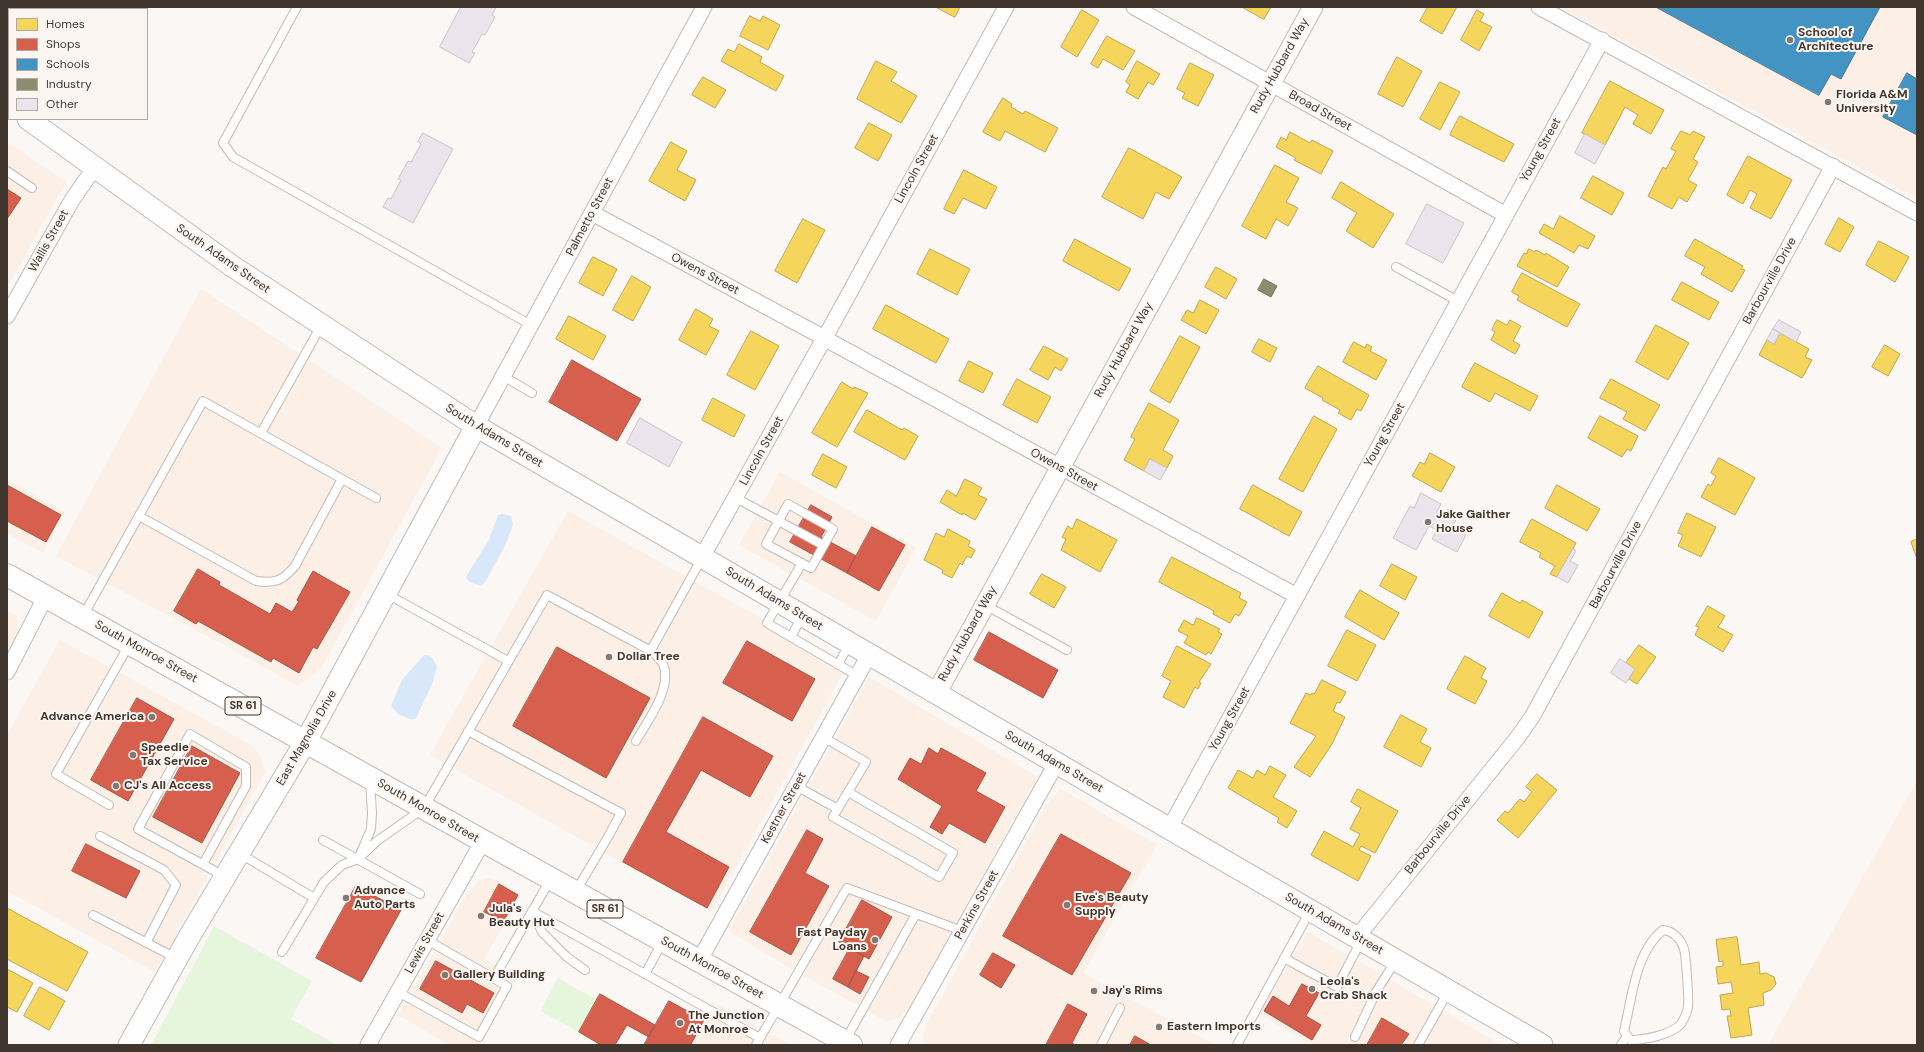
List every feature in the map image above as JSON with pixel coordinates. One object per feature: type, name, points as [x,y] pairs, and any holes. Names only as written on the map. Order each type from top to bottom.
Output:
[{"type":"main road","name":"South Adams Street","points":[[29,120],[232,266],[321,326],[476,426],[869,656],[1359,938],[1532,1042]]},
{"type":"main road","name":"East Magnolia Drive","points":[[129,1045],[177,958],[306,741],[476,426]]},
{"type":"main road","name":"South Monroe Street","points":[[7,575],[306,741],[482,841],[848,1043]]},
{"type":"street","name":"Palmetto Street","points":[[476,426],[704,7]]},
{"type":"street","name":"Lincoln Street","points":[[702,557],[825,338],[1006,7]]},
{"type":"street","name":"Broad Street","points":[[1134,7],[1506,215]]},
{"type":"street","name":"Rudy Hubbard Way","points":[[936,694],[1313,7]]},
{"type":"street","points":[[1539,7],[1917,213]]},
{"type":"street","name":"Young Street","points":[[1169,829],[1602,40]]},
{"type":"street","name":"Barbourville Drive","points":[[1359,938],[1518,737],[1532,717],[1833,166]]},
{"type":"street","name":"Wallis Street","points":[[7,316],[72,200],[95,167]]},
{"type":"street","name":"Owens Street","points":[[592,213],[825,338],[1060,468],[1297,596]]},
{"type":"street","points":[[7,672],[11,652],[46,596]]},
{"type":"street","name":"Kestner Street","points":[[699,961],[869,656]]},
{"type":"street","name":"Perkins Street","points":[[898,1045],[1056,764]]},
{"type":"street","name":"Lewis Street","points":[[368,1045],[482,841]]},
{"type":"lane","points":[[297,7],[223,143],[233,156],[531,325]]},
{"type":"lane","points":[[7,110],[8,105]]},
{"type":"lane","points":[[7,171],[32,188]]},
{"type":"lane","points":[[1396,267],[1458,301]]},
{"type":"lane","points":[[261,433],[321,326]]},
{"type":"lane","points":[[504,376],[532,393]]},
{"type":"lane","points":[[83,617],[203,401],[376,498]]},
{"type":"lane","points":[[138,516],[256,581],[268,583],[286,576],[295,566],[342,479]]},
{"type":"lane","points":[[736,498],[823,545]]},
{"type":"lane","points":[[788,504],[833,529],[823,545],[811,568],[766,544],[788,504]]},
{"type":"lane","points":[[651,650],[702,557]]},
{"type":"lane","points":[[802,563],[767,623],[858,676]]},
{"type":"lane","points":[[386,594],[508,661]]},
{"type":"lane","points":[[282,952],[324,882],[342,865],[358,859],[382,837],[424,808],[547,595],[651,650],[663,664],[666,679],[658,704],[636,741]]},
{"type":"lane","points":[[985,605],[1067,650]]},
{"type":"lane","points":[[791,637],[802,616]]},
{"type":"lane","points":[[109,805],[56,774],[130,643]]},
{"type":"lane","points":[[838,664],[850,644]]},
{"type":"lane","points":[[468,731],[621,813],[575,892]]},
{"type":"lane","points":[[203,864],[246,786],[246,767],[190,734],[138,829],[225,876]]},
{"type":"lane","points":[[823,737],[866,762],[848,792],[838,809],[833,817],[939,877],[953,853],[848,792]]},
{"type":"lane","points":[[358,859],[371,829],[372,810],[370,778]]},
{"type":"lane","points":[[796,786],[838,809]]},
{"type":"lane","points":[[100,836],[164,870],[176,885],[146,943]]},
{"type":"lane","points":[[323,840],[420,894]]},
{"type":"lane","points":[[239,853],[314,898]]},
{"type":"lane","points":[[494,978],[551,879]]},
{"type":"lane","points":[[532,911],[645,974],[758,1042],[847,888],[962,931]]},
{"type":"lane","points":[[1237,1045],[1310,910]]},
{"type":"lane","points":[[532,911],[542,932],[567,957],[585,970]]},
{"type":"lane","points":[[848,1043],[916,914]]},
{"type":"lane","points":[[93,915],[177,958]]},
{"type":"lane","points":[[1663,930],[1670,931],[1678,938],[1684,949],[1688,1006],[1685,1016],[1680,1024],[1671,1030],[1644,1040],[1630,1040],[1627,1036],[1624,1031],[1640,963],[1646,949],[1655,936],[1663,930]]},
{"type":"lane","points":[[1284,958],[1337,987],[1359,938]]},
{"type":"lane","points":[[398,992],[478,1037],[507,986],[427,940]]},
{"type":"lane","points":[[645,974],[663,941]]},
{"type":"lane","points":[[1355,1037],[1376,992],[1396,960]]},
{"type":"lane","points":[[1418,1045],[1449,991]]},
{"type":"lane","points":[[1101,1045],[1120,1008]]},
{"type":"lane","points":[[1621,1045],[1627,1036]]},
{"type":"shaded area","name":"Florida A&M University","points":[[1560,7],[1917,7],[1917,198]]},
{"type":"shaded area","points":[[7,142],[66,182],[7,288]]},
{"type":"shaded area","points":[[201,289],[442,448],[320,670],[298,686],[56,556]]},
{"type":"shaded area","points":[[780,472],[916,548],[876,621],[739,545]]},
{"type":"shaded area","points":[[7,479],[65,512],[43,553],[7,533]]},
{"type":"shaded area","name":"Dollar Tree","points":[[568,511],[847,666],[711,912],[430,755]]},
{"type":"shaded area","points":[[7,611],[17,616],[19,623],[15,643],[7,660]]},
{"type":"shaded area","points":[[60,640],[251,745],[257,751],[263,762],[265,772],[155,972],[7,891],[7,735]]},
{"type":"shaded area","points":[[869,677],[1038,777],[910,1007],[899,1018],[886,1021],[788,967],[729,931]]},
{"type":"shaded area","points":[[1917,781],[1917,1045],[1768,1045]]},
{"type":"shaded area","points":[[1061,789],[1157,845],[1083,973],[1215,1045],[926,1045],[923,1038],[926,1025],[1046,805]]},
{"type":"shaded area","points":[[491,878],[521,894],[484,959],[517,978],[479,1045],[450,1045],[398,1015],[466,896],[478,881]]},
{"type":"shaded area","points":[[1308,932],[1501,1045],[1312,1045],[1259,1014]]},
{"type":"shaded area","points":[[713,1002],[791,1045],[690,1045]]},
{"type":"green space","points":[[214,926],[312,981],[291,1019],[337,1045],[151,1045]]},
{"type":"green space","points":[[558,978],[597,1000],[579,1032],[540,1011]]},
{"type":"water","points":[[503,514],[511,516],[513,525],[505,546],[485,582],[481,586],[472,583],[466,577],[489,540],[498,515]]},
{"type":"water","points":[[424,655],[428,655],[433,659],[437,667],[432,684],[416,718],[412,720],[398,714],[391,706],[402,680]]},
{"type":"building: Homes","points":[[936,7],[960,7],[955,17]]},
{"type":"building: Homes","points":[[1242,7],[1271,7],[1264,19]]},
{"type":"building: Homes","points":[[1428,7],[1457,7],[1442,34],[1420,21]]},
{"type":"building: Homes","points":[[1082,10],[1099,20],[1077,57],[1061,47]]},
{"type":"building: Homes","points":[[1477,10],[1484,14],[1480,21],[1492,27],[1479,51],[1461,40]]},
{"type":"building: Homes","points":[[750,16],[760,21],[763,16],[780,25],[768,50],[740,36]]},
{"type":"building: Homes","points":[[1107,36],[1135,51],[1123,70],[1103,59],[1098,68],[1091,64]]},
{"type":"building: Homes","points":[[739,44],[762,57],[760,62],[784,76],[776,91],[721,61],[728,49],[734,52]]},
{"type":"building: Homes","points":[[1397,57],[1422,71],[1403,107],[1378,94]]},
{"type":"building: Homes","points":[[876,61],[897,72],[891,81],[917,96],[901,123],[857,99]]},
{"type":"building: Homes","points":[[1137,61],[1160,74],[1153,85],[1148,82],[1138,99],[1126,92],[1130,85],[1126,82]]},
{"type":"building: Homes","points":[[1190,63],[1214,75],[1198,106],[1182,98],[1185,93],[1177,89]]},
{"type":"building: Homes","points":[[703,77],[726,90],[715,108],[692,95]]},
{"type":"building: Homes","points":[[1610,81],[1664,110],[1651,134],[1633,124],[1638,115],[1625,107],[1605,145],[1582,133]]},
{"type":"building: Homes","points":[[1440,82],[1460,92],[1440,130],[1420,119]]},
{"type":"building: Homes","points":[[1003,98],[1012,104],[1011,107],[1023,114],[1025,111],[1058,128],[1045,152],[1005,131],[1000,141],[983,132]]},
{"type":"building: Homes","points":[[1460,116],[1514,144],[1504,162],[1450,135]]},
{"type":"building: Homes","points":[[869,123],[892,135],[878,161],[855,148]]},
{"type":"building: Homes","points":[[1681,131],[1690,135],[1693,131],[1705,137],[1693,159],[1698,162],[1688,180],[1697,185],[1687,202],[1679,197],[1672,209],[1648,196],[1663,167],[1666,169],[1676,151],[1671,149]]},
{"type":"building: Homes","points":[[1290,132],[1310,143],[1312,140],[1333,151],[1321,174],[1294,160],[1296,158],[1276,147],[1281,137],[1286,140]]},
{"type":"building: Homes","points":[[671,142],[687,151],[677,170],[696,180],[685,201],[649,181]]},
{"type":"building: Homes","points":[[1129,148],[1182,177],[1169,199],[1156,192],[1143,219],[1102,197]]},
{"type":"building: Homes","points":[[1748,156],[1792,180],[1771,219],[1750,208],[1757,194],[1750,190],[1743,204],[1727,195]]},
{"type":"building: Homes","points":[[1275,165],[1299,178],[1286,202],[1298,208],[1288,226],[1276,219],[1266,239],[1242,226]]},
{"type":"building: Homes","points":[[964,170],[997,187],[986,209],[963,198],[954,214],[944,209]]},
{"type":"building: Homes","points":[[1593,176],[1624,193],[1612,215],[1581,198]]},
{"type":"building: Homes","points":[[1341,182],[1394,214],[1373,248],[1346,231],[1357,213],[1332,198]]},
{"type":"building: Homes","points":[[1560,216],[1595,236],[1588,249],[1579,245],[1574,253],[1539,233],[1544,224],[1553,229]]},
{"type":"building: Homes","points":[[1839,218],[1854,227],[1840,252],[1825,244]]},
{"type":"building: Homes","points":[[803,219],[825,230],[797,283],[775,271]]},
{"type":"building: Homes","points":[[1075,239],[1131,269],[1119,291],[1063,261]]},
{"type":"building: Homes","points":[[1695,239],[1743,266],[1741,269],[1745,270],[1732,292],[1701,274],[1705,267],[1685,256]]},
{"type":"building: Homes","points":[[1879,241],[1909,257],[1895,282],[1866,265]]},
{"type":"building: Homes","points":[[930,249],[970,269],[957,295],[917,274]]},
{"type":"building: Homes","points":[[1529,249],[1535,252],[1536,250],[1545,255],[1546,253],[1569,267],[1557,287],[1517,266],[1524,253],[1526,254]]},
{"type":"building: Homes","points":[[593,257],[617,269],[603,296],[579,283]]},
{"type":"building: Homes","points":[[1216,267],[1237,279],[1226,299],[1205,287]]},
{"type":"building: Homes","points":[[1522,273],[1580,304],[1567,327],[1517,300],[1519,296],[1512,292]]},
{"type":"building: Homes","points":[[632,276],[651,287],[633,321],[613,310]]},
{"type":"building: Homes","points":[[1682,282],[1719,302],[1709,320],[1672,300]]},
{"type":"building: Homes","points":[[1200,300],[1219,310],[1206,334],[1181,320],[1187,310],[1193,313]]},
{"type":"building: Homes","points":[[886,305],[949,339],[936,363],[873,329]]},
{"type":"building: Homes","points":[[696,309],[713,319],[709,326],[719,331],[706,355],[679,340]]},
{"type":"building: Homes","points":[[569,316],[606,336],[593,360],[556,339]]},
{"type":"building: Homes","points":[[1497,320],[1507,325],[1510,320],[1521,326],[1513,341],[1520,345],[1515,354],[1491,340],[1495,332],[1492,330]]},
{"type":"building: Homes","points":[[1656,325],[1689,343],[1668,380],[1636,362]]},
{"type":"building: Homes","points":[[751,331],[779,346],[755,390],[727,375]]},
{"type":"building: Homes","points":[[1780,333],[1809,349],[1805,357],[1812,360],[1802,378],[1759,355],[1767,340],[1774,344]]},
{"type":"building: Homes","points":[[1180,336],[1200,347],[1170,403],[1150,391]]},
{"type":"building: Homes","points":[[1259,339],[1277,348],[1270,362],[1252,352]]},
{"type":"building: Homes","points":[[1354,342],[1365,348],[1367,344],[1372,347],[1370,351],[1387,360],[1376,380],[1343,362]]},
{"type":"building: Homes","points":[[1885,345],[1900,354],[1888,376],[1872,367]]},
{"type":"building: Homes","points":[[1044,346],[1068,359],[1061,371],[1055,367],[1048,380],[1030,370]]},
{"type":"building: Homes","points":[[969,361],[993,373],[983,393],[959,381]]},
{"type":"building: Homes","points":[[1475,363],[1538,396],[1530,411],[1495,393],[1490,402],[1462,387]]},
{"type":"building: Homes","points":[[1318,366],[1369,395],[1361,411],[1357,409],[1351,420],[1338,413],[1340,410],[1322,400],[1323,398],[1305,388]]},
{"type":"building: Homes","points":[[1017,379],[1051,397],[1037,423],[1003,405]]},
{"type":"building: Homes","points":[[1611,379],[1660,405],[1645,431],[1623,419],[1627,412],[1600,398]]},
{"type":"building: Homes","points":[[842,382],[853,389],[854,387],[868,393],[837,447],[812,433]]},
{"type":"building: Homes","points":[[713,398],[745,415],[734,437],[702,420]]},
{"type":"building: Homes","points":[[1149,403],[1179,420],[1163,450],[1173,456],[1167,468],[1150,459],[1144,471],[1124,460],[1135,439],[1131,437]]},
{"type":"building: Homes","points":[[867,410],[902,430],[904,428],[918,436],[905,460],[854,432]]},
{"type":"building: Homes","points":[[1314,416],[1337,429],[1303,492],[1279,479]]},
{"type":"building: Homes","points":[[1600,416],[1638,436],[1631,451],[1627,449],[1622,457],[1588,438]]},
{"type":"building: Homes","points":[[1430,453],[1455,467],[1441,492],[1412,476],[1420,462],[1424,464]]},
{"type":"building: Homes","points":[[823,454],[847,467],[836,488],[812,475]]},
{"type":"building: Homes","points":[[1719,458],[1755,478],[1735,515],[1701,497],[1708,484],[1711,486],[1716,476],[1711,473]]},
{"type":"building: Homes","points":[[965,479],[982,488],[978,495],[987,499],[975,520],[963,513],[962,515],[940,502],[947,490],[956,496]]},
{"type":"building: Homes","points":[[1253,485],[1302,512],[1289,536],[1240,509]]},
{"type":"building: Homes","points":[[1557,485],[1600,509],[1587,531],[1545,508]]},
{"type":"building: Homes","points":[[1687,513],[1716,527],[1701,557],[1678,546],[1683,535],[1678,533]]},
{"type":"building: Homes","points":[[1077,519],[1117,540],[1100,572],[1061,550],[1066,539],[1062,537],[1068,526],[1072,529]]},
{"type":"building: Homes","points":[[1532,519],[1576,543],[1557,577],[1550,574],[1555,566],[1539,557],[1541,553],[1520,542]]},
{"type":"building: Homes","points":[[948,529],[970,541],[968,546],[975,550],[971,558],[967,556],[962,565],[960,563],[952,578],[942,573],[943,570],[924,560],[936,533],[944,537]]},
{"type":"building: Homes","points":[[1917,539],[1917,559],[1911,542]]},
{"type":"building: Homes","points":[[1172,557],[1241,593],[1239,598],[1247,602],[1239,616],[1235,614],[1230,623],[1213,614],[1214,611],[1159,582]]},
{"type":"building: Homes","points":[[1392,564],[1417,577],[1405,600],[1380,586]]},
{"type":"building: Homes","points":[[1042,574],[1066,587],[1054,608],[1030,594]]},
{"type":"building: Homes","points":[[1360,590],[1399,613],[1384,640],[1345,617]]},
{"type":"building: Homes","points":[[1502,593],[1520,603],[1522,600],[1543,612],[1529,638],[1489,616]]},
{"type":"building: Homes","points":[[1708,606],[1725,616],[1718,627],[1733,635],[1723,652],[1695,635],[1699,627],[1696,626]]},
{"type":"building: Homes","points":[[1197,618],[1220,629],[1218,632],[1222,634],[1211,654],[1208,652],[1206,655],[1184,643],[1188,636],[1178,631],[1184,620],[1193,625]]},
{"type":"building: Homes","points":[[1347,630],[1376,645],[1357,681],[1328,666]]},
{"type":"building: Homes","points":[[1639,645],[1656,657],[1637,684],[1629,679],[1635,669],[1626,663]]},
{"type":"building: Homes","points":[[1177,646],[1211,664],[1199,682],[1201,683],[1198,689],[1195,687],[1184,708],[1163,697],[1171,681],[1162,676]]},
{"type":"building: Homes","points":[[1465,656],[1486,668],[1481,678],[1487,681],[1475,704],[1447,689]]},
{"type":"building: Homes","points":[[1322,680],[1346,692],[1340,703],[1337,702],[1333,711],[1345,717],[1332,744],[1310,777],[1294,767],[1316,736],[1290,723],[1306,693],[1311,695],[1312,693],[1314,694]]},
{"type":"building: Homes","points":[[1401,715],[1427,729],[1420,742],[1431,748],[1421,767],[1384,747]]},
{"type":"building: Homes","points":[[1270,766],[1286,775],[1273,797],[1297,811],[1287,828],[1277,822],[1279,818],[1228,788],[1238,770],[1253,778],[1257,770],[1265,775]]},
{"type":"building: Homes","points":[[1537,774],[1557,790],[1518,838],[1497,820],[1505,811],[1508,813],[1520,799],[1524,802],[1532,792],[1526,787]]},
{"type":"building: Homes","points":[[1358,789],[1398,811],[1375,853],[1361,846],[1359,850],[1371,856],[1358,881],[1311,855],[1324,831],[1353,847],[1360,834],[1350,829],[1361,808],[1351,802]]},
{"type":"building: Homes","points":[[7,908],[88,952],[67,991],[7,959]]},
{"type":"building: Homes","points":[[1737,937],[1741,965],[1759,962],[1760,974],[1766,973],[1774,977],[1776,984],[1771,990],[1763,993],[1764,1005],[1748,1008],[1752,1035],[1731,1038],[1727,1016],[1731,1016],[1730,1009],[1722,1010],[1720,995],[1733,993],[1731,982],[1718,984],[1716,967],[1723,966],[1723,961],[1719,962],[1716,940]]},
{"type":"building: Homes","points":[[7,969],[33,983],[17,1012],[7,1007]]},
{"type":"building: Homes","points":[[40,987],[65,1001],[49,1030],[24,1016]]},
{"type":"building: Shops","points":[[7,189],[21,198],[7,219]]},
{"type":"building: Shops","points":[[572,360],[641,399],[617,441],[549,402]]},
{"type":"building: Shops","points":[[7,485],[61,515],[46,542],[7,521]]},
{"type":"building: Shops","points":[[811,505],[832,517],[821,537],[856,556],[847,573],[790,542]]},
{"type":"building: Shops","points":[[872,527],[905,545],[879,591],[847,573]]},
{"type":"building: Shops","points":[[198,569],[220,582],[219,585],[270,614],[276,603],[292,612],[299,601],[297,600],[313,571],[350,592],[317,649],[313,647],[299,673],[273,658],[271,662],[198,621],[196,624],[174,611]]},
{"type":"building: Shops","points":[[989,632],[1058,670],[1043,698],[974,660]]},
{"type":"building: Shops","points":[[747,641],[815,679],[792,721],[723,683]]},
{"type":"building: Shops","points":[[557,647],[650,698],[606,778],[513,726]]},
{"type":"building: Shops","points":[[137,698],[174,719],[128,801],[91,780]]},
{"type":"building: Shops","points":[[703,717],[773,756],[750,797],[701,770],[666,832],[729,867],[707,908],[623,862]]},
{"type":"building: Shops","points":[[192,746],[240,773],[202,843],[153,817]]},
{"type":"building: Shops","points":[[929,748],[938,754],[941,748],[986,773],[976,791],[1005,807],[985,843],[949,823],[942,834],[930,827],[942,806],[898,779],[910,758],[921,764]]},
{"type":"building: Shops","points":[[807,830],[823,839],[805,873],[829,886],[791,955],[750,932]]},
{"type":"building: Shops","name":"Eve's Beauty Supply","points":[[1061,834],[1131,873],[1072,975],[1003,936]]},
{"type":"building: Shops","points":[[86,844],[140,871],[126,898],[72,871]]},
{"type":"building: Shops","points":[[499,884],[518,895],[501,926],[492,921],[495,917],[484,912]]},
{"type":"building: Shops","points":[[356,886],[401,910],[361,982],[316,958]]},
{"type":"building: Shops","points":[[862,900],[892,917],[869,959],[839,942]]},
{"type":"building: Shops","points":[[850,948],[864,956],[848,987],[833,979]]},
{"type":"building: Shops","points":[[993,953],[1015,965],[1001,988],[980,975]]},
{"type":"building: Shops","name":"Gallery Building","points":[[436,961],[494,993],[483,1013],[467,1004],[462,1013],[420,989]]},
{"type":"building: Shops","points":[[856,971],[869,977],[860,994],[848,987]]},
{"type":"building: Shops","points":[[1302,984],[1319,993],[1306,1016],[1321,1025],[1312,1040],[1264,1011],[1273,996],[1289,1006]]},
{"type":"building: Shops","points":[[600,994],[655,1025],[649,1037],[627,1025],[615,1045],[601,1045],[579,1032]]},
{"type":"building: Shops","name":"The Junction At Monroe","points":[[669,1001],[704,1020],[691,1044],[693,1045],[644,1045]]},
{"type":"building: Shops","points":[[1068,1004],[1087,1014],[1072,1043],[1075,1045],[1046,1045]]},
{"type":"building: Shops","points":[[1382,1018],[1409,1034],[1401,1045],[1367,1045]]},
{"type":"building: Shops","points":[[1135,1036],[1151,1045],[1130,1045]]},
{"type":"building: Schools","name":"School of Architecture","points":[[1656,7],[1880,7],[1841,79],[1831,74],[1819,95]]},
{"type":"building: Schools","points":[[1907,73],[1917,79],[1917,135],[1883,117]]},
{"type":"building: Industry","points":[[1264,279],[1277,286],[1271,297],[1258,290]]},
{"type":"building: Other","points":[[461,7],[496,7],[492,15],[495,17],[485,35],[482,34],[472,52],[475,53],[469,63],[440,47]]},
{"type":"building: Other","points":[[423,133],[453,149],[413,223],[383,207],[388,198],[391,199],[401,180],[398,179],[408,161],[411,162],[421,144],[418,142]]},
{"type":"building: Other","points":[[1585,134],[1605,145],[1595,164],[1575,153]]},
{"type":"building: Other","points":[[1427,204],[1464,223],[1443,263],[1406,244]]},
{"type":"building: Other","points":[[1779,320],[1801,332],[1796,342],[1773,329]]},
{"type":"building: Other","points":[[1773,329],[1780,333],[1774,344],[1767,340]]},
{"type":"building: Other","points":[[640,418],[682,442],[669,467],[627,443]]},
{"type":"building: Other","points":[[1150,459],[1167,468],[1160,480],[1144,471]]},
{"type":"building: Other","name":"Jake Gaither House","points":[[1421,493],[1441,504],[1436,513],[1444,517],[1448,509],[1457,518],[1452,527],[1466,535],[1457,552],[1432,539],[1437,530],[1429,526],[1416,550],[1393,538],[1410,506],[1414,508]]},
{"type":"building: Other","points":[[1573,549],[1576,551],[1570,561],[1578,565],[1568,583],[1557,577]]},
{"type":"building: Other","points":[[1620,659],[1635,669],[1626,683],[1611,673]]},
{"type":"place","name":"School of Architecture","points":[[1790,40]]},
{"type":"place","name":"Florida A&M University","points":[[1828,102]]},
{"type":"place","name":"Jake Gaither House","points":[[1428,522]]},
{"type":"place","name":"Dollar Tree","points":[[609,657]]},
{"type":"place","name":"Advance America","points":[[152,717]]},
{"type":"place","name":"Speedie Tax Service","points":[[133,755]]},
{"type":"place","name":"CJ's All Access","points":[[116,786]]},
{"type":"place","name":"Advance Auto Parts","points":[[346,898]]},
{"type":"place","name":"Eve's Beauty Supply","points":[[1067,905]]},
{"type":"place","name":"Jula's Beauty Hut","points":[[481,916]]},
{"type":"place","name":"Fast Payday Loans","points":[[875,940]]},
{"type":"place","name":"Gallery Building","points":[[445,975]]},
{"type":"place","name":"Leola's Crab Shack","points":[[1312,989]]},
{"type":"place","name":"Jay's Rims","points":[[1094,991]]},
{"type":"place","name":"The Junction At Monroe","points":[[680,1023]]},
{"type":"place","name":"Eastern Imports","points":[[1159,1027]]}]
